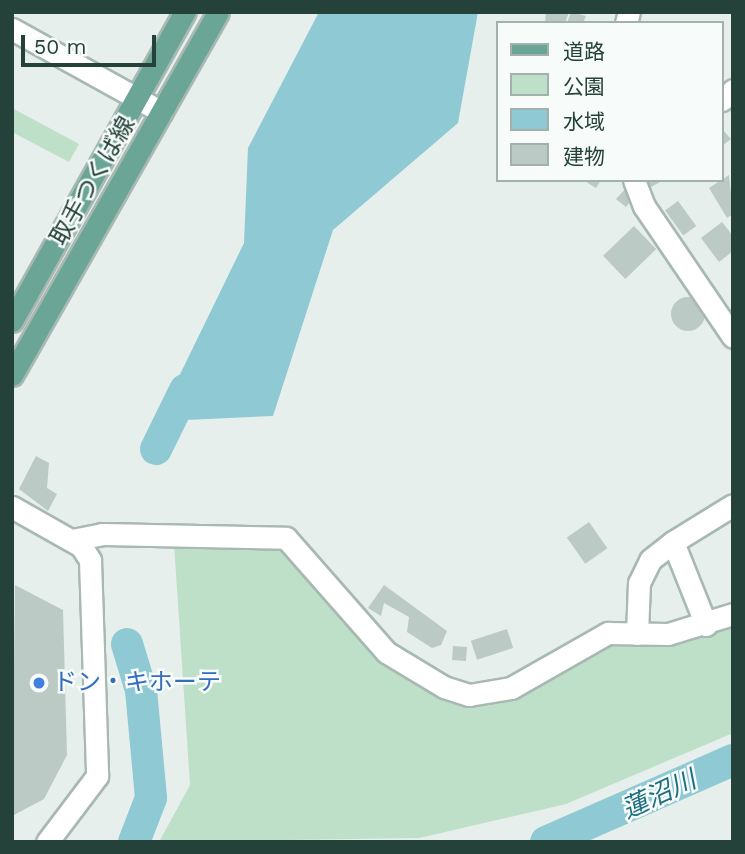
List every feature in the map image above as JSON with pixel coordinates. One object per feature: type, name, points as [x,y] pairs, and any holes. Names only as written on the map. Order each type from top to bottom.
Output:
[{"type":"main road","name":"取手つくば線","points":[[12,321],[185,12]]},
{"type":"main road","name":"取手つくば線","points":[[12,375],[218,12]]},
{"type":"street","points":[[12,29],[162,113]]},
{"type":"street","points":[[635,182],[644,206],[733,337]]},
{"type":"street","points":[[638,634],[639,583],[650,560],[673,542],[733,505]]},
{"type":"street","points":[[12,507],[72,540],[90,560],[98,770],[47,842]]},
{"type":"street","points":[[72,540],[103,534],[286,538],[386,652],[443,687],[469,695],[511,688],[596,636],[638,634],[706,625],[733,614]]},
{"type":"street","points":[[673,542],[706,625]]},
{"type":"green space","points":[[12,108],[79,144],[69,162],[12,132]]},
{"type":"green space","points":[[174,544],[283,548],[381,662],[469,705],[514,698],[599,644],[680,640],[733,624],[733,733],[566,804],[419,838],[159,842],[190,785]]},
{"type":"water","points":[[319,12],[478,12],[458,123],[333,230],[273,416],[186,420],[150,436],[244,243],[248,148]]},
{"type":"building","points":[[546,12],[569,12],[566,21],[545,21]]},
{"type":"building","points":[[571,12],[586,16],[584,21],[568,21]]},
{"type":"building","points":[[724,131],[731,139],[724,144]]},
{"type":"building","points":[[729,175],[733,214],[727,218],[709,188],[718,182],[724,182],[724,178]]},
{"type":"building","points":[[586,182],[600,182],[596,188]]},
{"type":"building","points":[[645,182],[660,182],[649,188]]},
{"type":"building","points":[[629,185],[633,198],[626,207],[616,199]]},
{"type":"building","points":[[678,201],[696,226],[683,235],[665,210]]},
{"type":"building","points":[[722,222],[733,236],[733,251],[719,262],[701,238]]},
{"type":"building","points":[[634,226],[656,249],[625,279],[603,256]]},
{"type":"building","points":[[688,297],[700,302],[705,314],[700,326],[688,331],[676,326],[671,314],[676,302]]},
{"type":"building","points":[[36,456],[49,463],[47,488],[57,494],[48,511],[19,489]]},
{"type":"building","points":[[589,522],[607,548],[585,564],[567,537]]},
{"type":"building","name":"ドン・キホーテ","points":[[15,585],[63,610],[67,755],[44,799],[12,816]]},
{"type":"building","points":[[384,585],[447,631],[441,645],[432,648],[407,632],[409,617],[384,603],[381,616],[368,608]]},
{"type":"building","points":[[507,629],[513,648],[477,660],[471,641]]},
{"type":"building","points":[[453,646],[467,647],[466,661],[452,660]]},
{"type":"waterway","points":[[156,449],[185,390]]},
{"type":"waterway","points":[[127,644],[141,690],[151,798],[134,842]]},
{"type":"waterway","name":"蓮沼川","points":[[546,842],[733,760]]},
{"type":"place","name":"ドン・キホーテ","points":[[39,683]]}]
